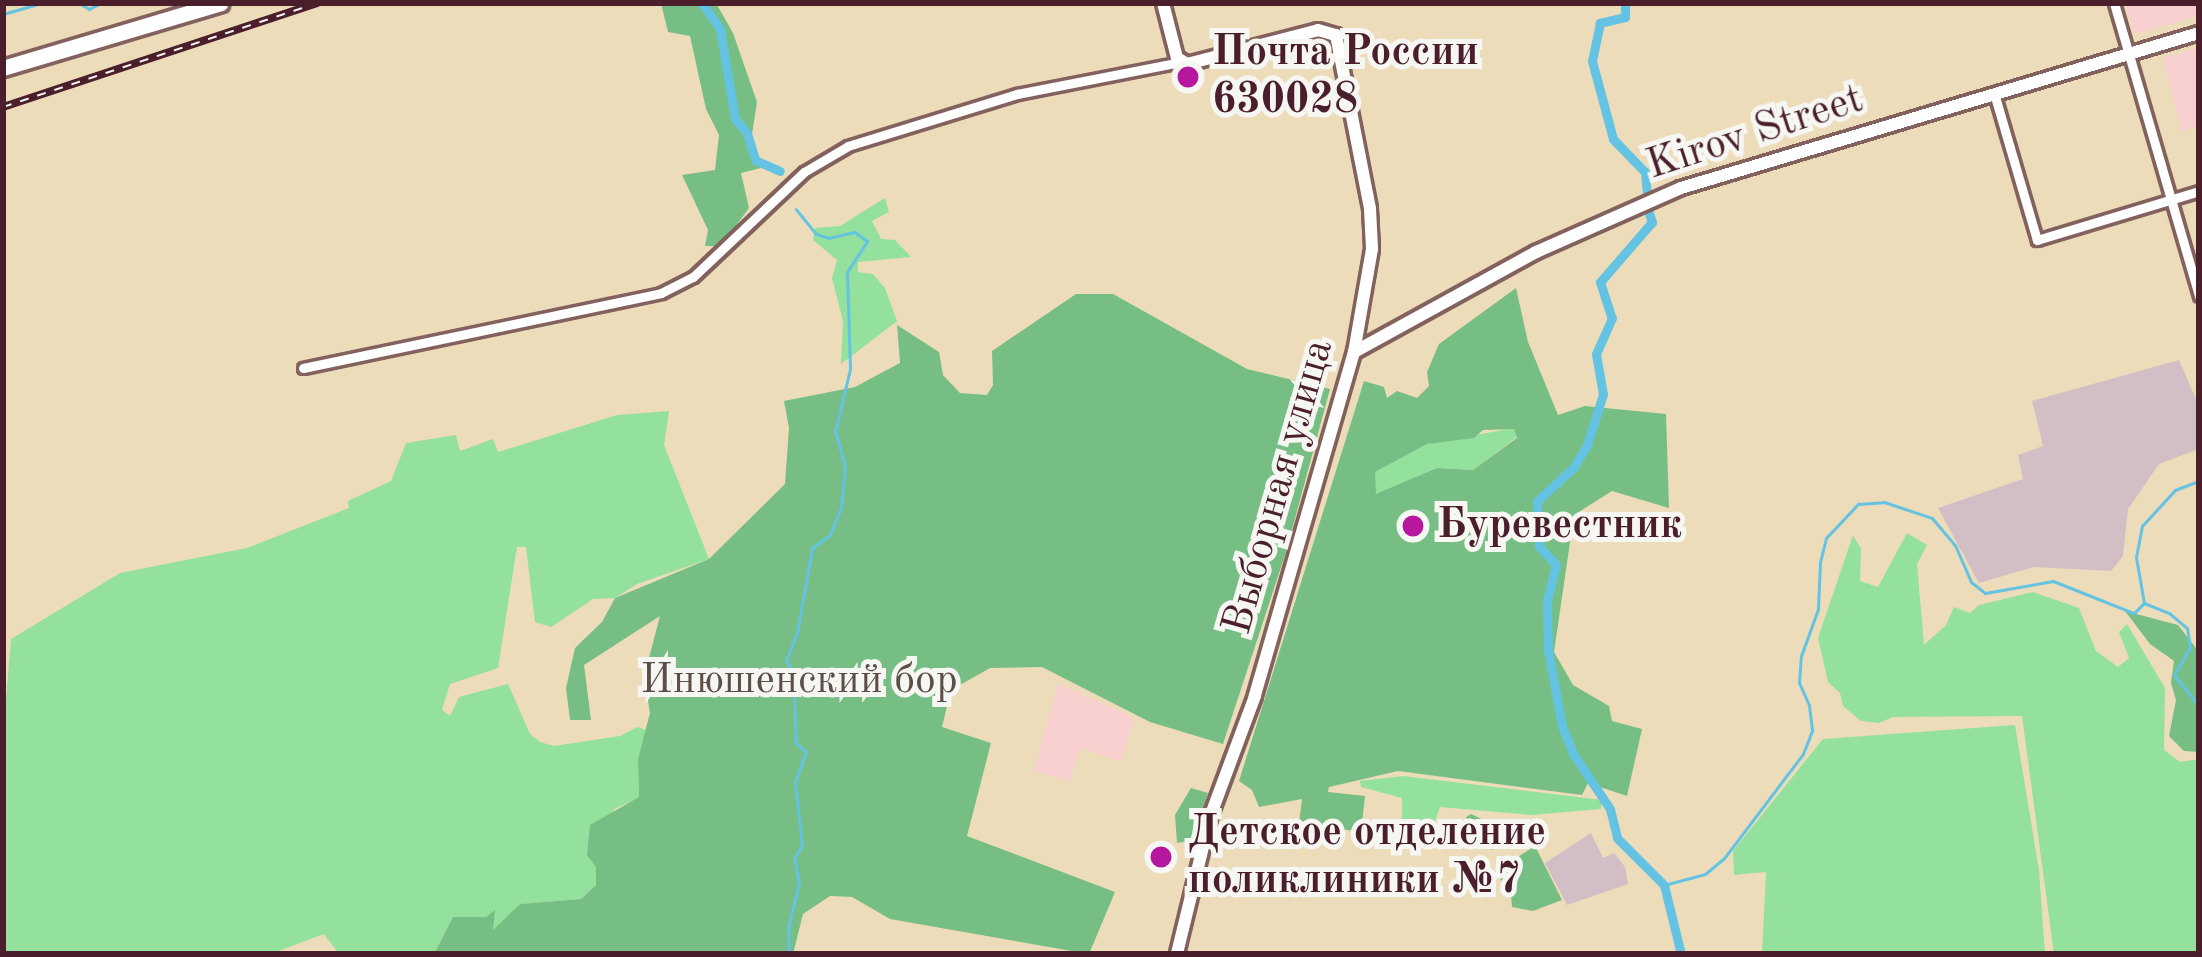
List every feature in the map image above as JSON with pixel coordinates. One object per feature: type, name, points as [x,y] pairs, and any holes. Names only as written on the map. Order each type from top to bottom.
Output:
[{"type":"highway","points":[[3,64],[192,3]]},
{"type":"highway","points":[[3,64],[221,3]]},
{"type":"main road","points":[[1163,3],[1180,62]]},
{"type":"main road","name":"Выборная улица","points":[[1177,954],[1205,833],[1255,696],[1354,352],[1372,249],[1370,209],[1340,46],[1333,31],[1203,62],[1180,62]]},
{"type":"main road","name":"Kirov Street","points":[[1354,352],[1578,232],[1666,194],[2199,33]]},
{"type":"street","points":[[2114,3],[2199,296]]},
{"type":"street","points":[[303,368],[661,293],[705,268],[764,209],[830,155],[908,124],[1017,94],[1180,62]]},
{"type":"street","points":[[1994,94],[2037,240],[2199,191]]},
{"type":"shaded area","points":[[2125,3],[2199,3],[2199,16],[2134,34]]},
{"type":"shaded area","points":[[2199,48],[2199,126],[2182,132],[2163,58]]},
{"type":"shaded area","points":[[2179,360],[2199,406],[2199,449],[2159,464],[2128,509],[2123,556],[2111,571],[2034,567],[1979,583],[1938,508],[2023,479],[2018,455],[2043,446],[2032,401]]},
{"type":"shaded area","points":[[1058,684],[1134,718],[1121,761],[1080,748],[1070,781],[1034,771]]},
{"type":"shaded area","points":[[1591,833],[1603,858],[1614,853],[1625,867],[1628,884],[1567,905],[1545,863]]},
{"type":"green space","points":[[661,3],[716,3],[733,33],[757,102],[751,141],[761,168],[741,173],[749,208],[721,246],[705,246],[708,230],[682,175],[715,170],[719,135],[706,109],[690,36],[668,32]]},
{"type":"green space","points":[[885,198],[889,212],[872,221],[881,239],[895,240],[911,257],[858,262],[858,272],[873,274],[885,288],[897,321],[841,364],[843,321],[832,278],[837,260],[813,240],[815,228],[840,226]]},
{"type":"green space","points":[[1516,288],[1528,342],[1558,415],[1585,406],[1666,414],[1669,508],[1612,491],[1574,515],[1554,652],[1573,685],[1609,706],[1612,721],[1642,729],[1627,796],[1588,783],[1582,795],[1398,771],[1329,787],[1328,792],[1365,796],[1361,832],[1299,823],[1302,799],[1259,807],[1252,790],[1239,781],[1364,381],[1384,387],[1387,398],[1397,391],[1417,398],[1429,386],[1427,372],[1439,344]],"holes":[[[1514,429],[1517,438],[1473,470],[1437,468],[1376,494],[1375,472],[1427,444],[1474,438],[1483,430]]]},
{"type":"green space","name":"Инюшенский бор","points":[[1076,294],[1113,294],[1247,369],[1330,389],[1286,552],[1223,744],[1150,722],[1042,667],[990,668],[951,690],[942,727],[991,743],[967,836],[1115,892],[1089,954],[890,919],[852,897],[830,896],[803,914],[793,954],[434,954],[453,917],[486,917],[495,910],[493,930],[520,904],[581,899],[596,885],[596,867],[587,855],[590,825],[639,797],[638,759],[650,713],[644,677],[660,616],[584,665],[591,720],[570,720],[566,688],[575,648],[602,622],[615,598],[709,559],[785,484],[789,428],[784,401],[855,387],[900,363],[897,325],[939,352],[943,375],[960,393],[987,395],[993,385],[992,351]]},
{"type":"green space","points":[[669,411],[664,445],[709,559],[637,584],[615,598],[593,599],[551,627],[535,622],[526,547],[517,547],[498,668],[450,684],[442,710],[450,716],[459,697],[508,684],[530,734],[540,742],[554,746],[620,736],[637,727],[646,730],[638,759],[639,798],[614,809],[596,867],[596,885],[581,899],[520,904],[492,932],[494,912],[486,917],[453,917],[434,954],[339,954],[324,934],[270,954],[3,954],[3,736],[11,639],[120,573],[247,548],[349,508],[348,501],[391,481],[406,443],[456,435],[460,451],[493,439],[498,452],[617,415]]},
{"type":"green space","points":[[1514,428],[1517,437],[1473,470],[1437,468],[1376,495],[1374,472],[1427,444]]},
{"type":"green space","points":[[1907,533],[1927,545],[1917,564],[1924,645],[1946,625],[1954,607],[1970,613],[1979,605],[2033,592],[2079,608],[2096,651],[2118,667],[2129,658],[2119,632],[2127,624],[2165,688],[2164,750],[2180,762],[2199,759],[2199,954],[2054,954],[2022,716],[1893,717],[1879,723],[1861,721],[1843,706],[1840,693],[1828,682],[1818,638],[1853,535],[1861,549],[1860,581],[1878,587]]},
{"type":"green space","points":[[2125,611],[2178,625],[2199,652],[2199,752],[2184,751],[2169,736],[2176,700],[2171,683],[2174,661],[2150,644]]},
{"type":"green space","points":[[2015,725],[2039,870],[2045,954],[1762,954],[1766,872],[1734,875],[1733,851],[1823,739]]},
{"type":"green space","points":[[1403,776],[1602,800],[1601,809],[1531,815],[1440,807],[1433,827],[1402,828],[1402,798],[1361,787],[1360,781]]},
{"type":"green space","points":[[1191,788],[1208,793],[1194,840],[1177,843],[1175,815]]},
{"type":"green space","points":[[1471,814],[1492,824],[1523,820],[1526,824],[1492,850],[1471,830],[1466,817]]},
{"type":"green space","points":[[1535,846],[1562,900],[1533,911],[1512,907],[1511,895],[1495,871]]},
{"type":"waterway","points":[[3,14],[41,3]]},
{"type":"waterway","points":[[79,3],[89,9],[101,3]]},
{"type":"waterway","points":[[702,3],[720,29],[735,119],[747,133],[755,160],[780,171]]},
{"type":"waterway","points":[[1625,3],[1625,17],[1600,23],[1592,61],[1613,139],[1645,172],[1647,193]]},
{"type":"waterway","points":[[789,954],[788,928],[799,883],[794,858],[802,845],[795,782],[806,752],[796,743],[793,671],[786,661],[797,633],[812,548],[830,535],[841,508],[845,466],[835,432],[850,369],[847,272],[867,241],[854,232],[829,238],[816,234],[796,209]]},
{"type":"waterway","points":[[1648,210],[1652,222],[1600,282],[1612,318],[1596,354],[1603,394],[1587,445],[1573,468],[1537,501],[1539,546],[1556,565],[1547,601],[1548,650],[1562,726],[1574,755],[1610,809],[1617,838],[1664,885],[1681,954]]},
{"type":"waterway","points":[[2144,603],[2136,557],[2142,526],[2175,490],[2199,481]]},
{"type":"waterway","points":[[1664,885],[1705,874],[1725,857],[1803,754],[1812,730],[1809,705],[1799,683],[1801,656],[1818,609],[1820,562],[1826,538],[1858,504],[1884,502],[1932,518],[1955,545],[1971,582],[1985,593],[2053,581],[2134,613],[2144,603],[2169,613],[2187,628],[2190,647],[2174,675],[2199,706]]},
{"type":"railway","points":[[3,107],[318,3]]},
{"type":"place","name":"Почта России 630028","points":[[1188,77]]},
{"type":"place","name":"Буревестник","points":[[1413,526]]},
{"type":"place","name":"Детское отделение поликлиники №7","points":[[1161,857]]}]
